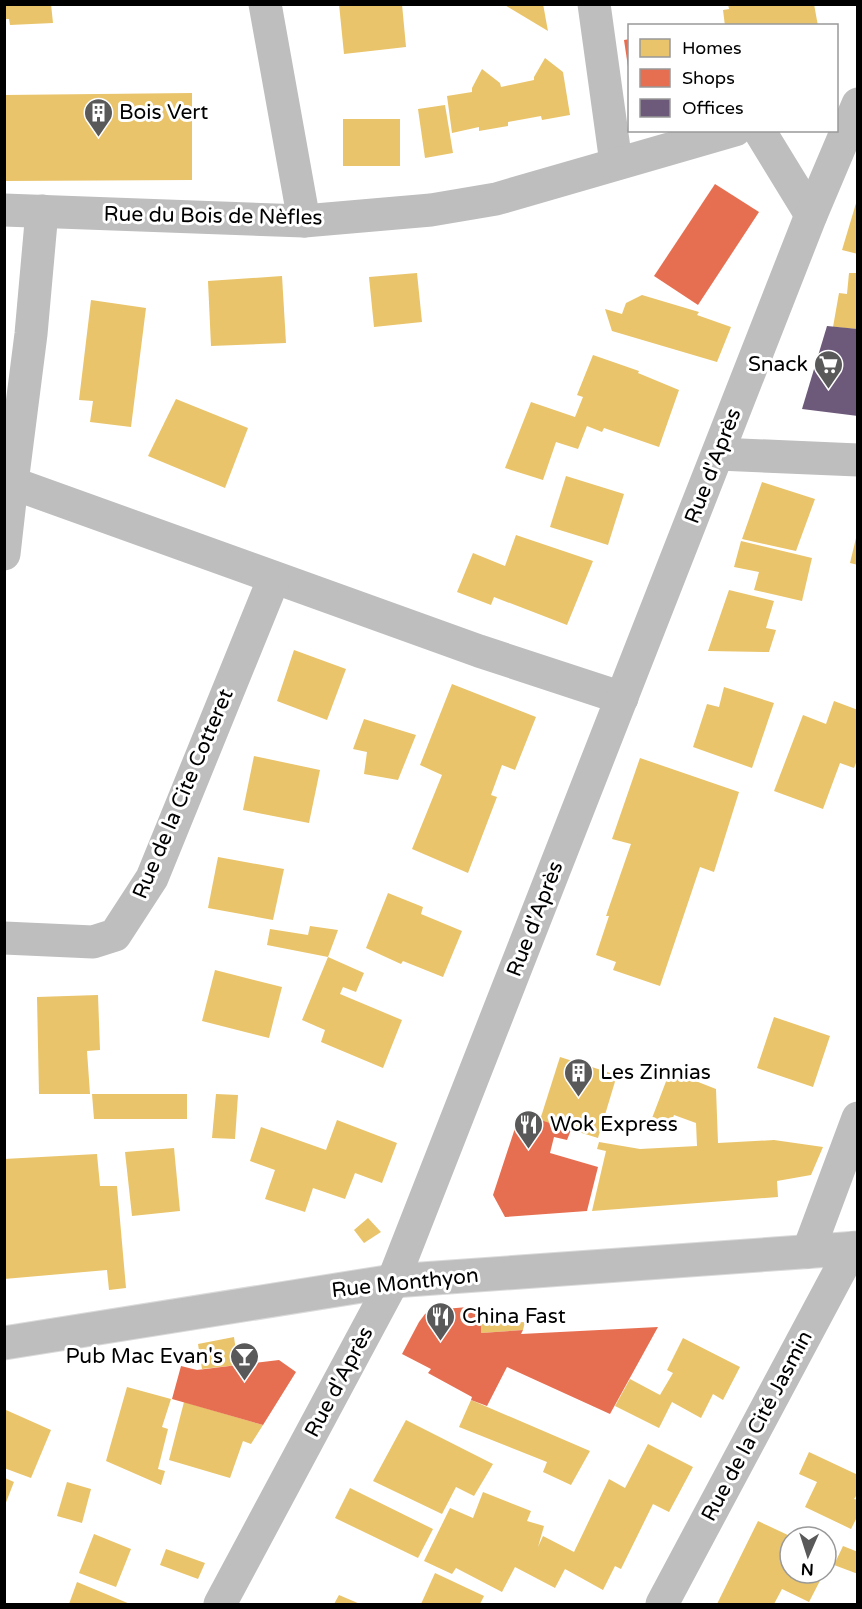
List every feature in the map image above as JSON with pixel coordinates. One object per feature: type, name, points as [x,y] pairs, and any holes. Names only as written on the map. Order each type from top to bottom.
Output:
[{"type":"street","points":[[266,4],[304,221]]},
{"type":"street","points":[[594,4],[616,163]]},
{"type":"street","points":[[838,102],[858,96]]},
{"type":"street","name":"Rue d'Après","points":[[220,1605],[393,1281],[811,215],[858,104]]},
{"type":"street","name":"Rue du Bois de Nèfles","points":[[4,210],[304,221],[431,210],[496,198],[728,132]]},
{"type":"street","points":[[760,132],[811,215]]},
{"type":"street","points":[[4,554],[31,334],[42,211]]},
{"type":"street","points":[[718,454],[858,460]]},
{"type":"street","points":[[12,483],[479,651],[622,698]]},
{"type":"street","name":"Rue de la Cite Cotteret","points":[[4,938],[93,942],[115,935],[152,878],[274,578]]},
{"type":"street","points":[[808,1252],[858,1118]]},
{"type":"street","name":"Rue Monthyon","points":[[4,1342],[393,1281],[855,1248]]},
{"type":"street","name":"Rue de la Cité Jasmin","points":[[662,1605],[855,1248]]},
{"type":"building: Homes","points":[[4,4],[51,4],[53,23],[10,25],[9,19],[4,19]]},
{"type":"building: Homes","points":[[339,4],[402,4],[406,47],[344,54]]},
{"type":"building: Homes","points":[[503,4],[543,4],[548,31]]},
{"type":"building: Homes","points":[[728,4],[814,4],[818,24],[725,24],[723,10],[729,9]]},
{"type":"building: Homes","points":[[545,58],[563,72],[570,115],[542,120],[541,116],[508,122],[508,126],[479,131],[479,127],[452,133],[447,96],[472,92],[482,69],[500,83],[501,87],[534,80]]},
{"type":"building: Homes","name":"Bois Vert","points":[[192,93],[192,180],[4,181],[4,95]]},
{"type":"building: Homes","points":[[445,105],[453,153],[425,158],[418,109]]},
{"type":"building: Homes","points":[[343,119],[400,119],[400,166],[343,166]]},
{"type":"building: Homes","points":[[858,200],[858,254],[842,250]]},
{"type":"building: Homes","points":[[417,273],[422,322],[374,327],[369,277]]},
{"type":"building: Homes","points":[[849,273],[858,273],[858,329],[833,327],[839,293],[847,294]]},
{"type":"building: Homes","points":[[282,276],[286,343],[211,346],[208,281]]},
{"type":"building: Homes","points":[[642,295],[699,312],[697,315],[731,327],[717,362],[612,331],[605,309],[622,314],[626,303]]},
{"type":"building: Homes","points":[[91,300],[146,308],[131,427],[90,422],[93,401],[79,400]]},
{"type":"building: Homes","points":[[593,355],[639,371],[638,373],[679,390],[659,447],[604,428],[602,432],[587,426],[578,449],[556,442],[543,480],[505,468],[531,402],[575,417],[583,397],[577,395]]},
{"type":"building: Homes","points":[[176,399],[248,428],[225,488],[148,456]]},
{"type":"building: Homes","points":[[566,476],[624,494],[608,545],[550,527]]},
{"type":"building: Homes","points":[[762,482],[815,499],[796,551],[742,539]]},
{"type":"building: Homes","points":[[858,534],[858,565],[850,563]]},
{"type":"building: Homes","points":[[516,535],[593,561],[567,625],[494,597],[491,605],[457,592],[473,553],[505,566]]},
{"type":"building: Homes","points":[[741,541],[812,558],[802,601],[754,590],[759,572],[734,567]]},
{"type":"building: Homes","points":[[729,590],[774,601],[766,628],[776,630],[769,652],[708,651]]},
{"type":"building: Homes","points":[[294,650],[346,669],[327,720],[277,701]]},
{"type":"building: Homes","points":[[452,684],[536,717],[515,770],[502,765],[491,795],[497,797],[468,873],[412,849],[442,775],[420,765]]},
{"type":"building: Homes","points":[[724,687],[774,703],[752,768],[693,747],[707,704],[719,707]]},
{"type":"building: Homes","points":[[834,701],[858,710],[858,758],[854,768],[840,763],[823,809],[774,791],[803,715],[826,724]]},
{"type":"building: Homes","points":[[364,719],[416,735],[398,780],[364,774],[367,752],[353,749]]},
{"type":"building: Homes","points":[[254,756],[320,770],[309,823],[243,810]]},
{"type":"building: Homes","points":[[640,758],[739,792],[714,872],[700,867],[660,986],[613,970],[616,962],[596,955],[609,916],[606,916],[631,844],[612,839]]},
{"type":"building: Homes","points":[[218,857],[284,869],[273,920],[208,908]]},
{"type":"building: Homes","points":[[388,893],[423,907],[421,914],[462,931],[443,977],[403,961],[401,964],[366,948]]},
{"type":"building: Homes","points":[[310,926],[338,930],[328,957],[267,945],[270,929],[308,935]]},
{"type":"building: Homes","points":[[328,957],[364,973],[356,992],[343,987],[340,994],[402,1020],[383,1068],[321,1042],[325,1030],[302,1020]]},
{"type":"building: Homes","points":[[215,970],[282,987],[269,1038],[202,1021]]},
{"type":"building: Homes","points":[[98,995],[100,1050],[87,1051],[90,1094],[39,1094],[37,997]]},
{"type":"building: Homes","points":[[774,1017],[830,1036],[813,1087],[757,1068]]},
{"type":"building: Homes","name":"Les Zinnias","points":[[560,1057],[617,1075],[598,1138],[540,1120]]},
{"type":"building: Homes","points":[[670,1071],[716,1089],[718,1143],[774,1140],[823,1147],[811,1175],[777,1181],[778,1197],[592,1211],[606,1151],[597,1149],[599,1142],[640,1149],[697,1146],[696,1123],[674,1115],[667,1133],[649,1126]]},
{"type":"building: Homes","points":[[92,1094],[187,1094],[187,1119],[94,1119]]},
{"type":"building: Homes","points":[[216,1094],[238,1095],[235,1139],[212,1138]]},
{"type":"building: Homes","points":[[337,1120],[397,1143],[382,1183],[355,1173],[345,1199],[313,1188],[305,1212],[265,1199],[275,1170],[250,1161],[261,1127],[326,1150]]},
{"type":"building: Homes","points":[[174,1148],[180,1211],[132,1216],[125,1152]]},
{"type":"building: Homes","points":[[97,1154],[100,1186],[117,1186],[126,1288],[109,1290],[107,1270],[4,1279],[4,1159]]},
{"type":"building: Homes","points":[[368,1218],[381,1232],[364,1243],[354,1230]]},
{"type":"building: Homes","points":[[525,1322],[523,1330],[481,1333],[481,1324]]},
{"type":"building: Homes","points":[[234,1337],[238,1365],[202,1369],[198,1344]]},
{"type":"building: Homes","points":[[683,1338],[740,1367],[723,1400],[713,1394],[701,1418],[672,1402],[659,1428],[615,1406],[630,1379],[660,1395],[673,1373],[667,1370]]},
{"type":"building: Homes","points":[[127,1387],[171,1399],[162,1427],[168,1429],[158,1469],[165,1471],[161,1485],[106,1461]]},
{"type":"building: Homes","points":[[471,1400],[590,1451],[571,1485],[543,1472],[547,1462],[459,1427]]},
{"type":"building: Homes","points":[[184,1402],[263,1425],[251,1444],[243,1441],[230,1478],[169,1460]]},
{"type":"building: Homes","points":[[6,1410],[51,1430],[31,1478],[4,1468]]},
{"type":"building: Homes","points":[[406,1420],[493,1464],[474,1496],[456,1487],[442,1514],[373,1481]]},
{"type":"building: Homes","points":[[648,1444],[693,1467],[669,1512],[653,1504],[621,1569],[615,1566],[603,1590],[565,1569],[555,1588],[515,1567],[502,1592],[456,1568],[452,1574],[424,1561],[450,1508],[473,1518],[483,1492],[531,1511],[527,1521],[544,1526],[538,1547],[543,1536],[574,1552],[609,1479],[625,1488]]},
{"type":"building: Homes","points":[[809,1452],[858,1475],[858,1493],[854,1499],[858,1500],[858,1515],[851,1529],[805,1507],[817,1482],[799,1474]]},
{"type":"building: Homes","points":[[5,1478],[14,1482],[5,1505]]},
{"type":"building: Homes","points":[[67,1482],[91,1489],[82,1523],[57,1516]]},
{"type":"building: Homes","points":[[350,1488],[433,1529],[418,1558],[335,1518]]},
{"type":"building: Homes","points":[[758,1521],[778,1530],[778,1585],[818,1585],[809,1602],[782,1589],[774,1604],[717,1604]]},
{"type":"building: Homes","points":[[94,1534],[131,1549],[116,1587],[79,1573]]},
{"type":"building: Homes","points":[[843,1546],[858,1552],[858,1574],[838,1566],[838,1557]]},
{"type":"building: Homes","points":[[166,1549],[205,1563],[198,1579],[160,1565]]},
{"type":"building: Homes","points":[[435,1573],[484,1596],[480,1604],[421,1604]]},
{"type":"building: Homes","points":[[77,1582],[130,1604],[69,1604]]},
{"type":"building: Homes","points":[[339,1595],[360,1604],[334,1604]]},
{"type":"building: Shops","points":[[628,39],[628,67],[624,40]]},
{"type":"building: Shops","points":[[715,184],[759,212],[698,305],[654,276]]},
{"type":"building: Shops","points":[[519,1116],[541,1120],[571,1130],[567,1140],[554,1137],[550,1153],[598,1167],[587,1211],[505,1217],[493,1195]]},
{"type":"building: Shops","points":[[468,1307],[478,1315],[468,1324],[481,1324],[481,1333],[523,1330],[521,1334],[658,1327],[610,1414],[507,1367],[487,1406],[471,1400],[472,1397],[428,1373],[431,1369],[402,1354],[425,1314],[432,1310]]},
{"type":"building: Shops","points":[[279,1360],[296,1372],[263,1425],[172,1399],[181,1366],[197,1370]]},
{"type":"building: Offices","points":[[827,326],[858,329],[858,416],[802,409]]},
{"type":"place","name":"Bois Vert","points":[[98,138]]},
{"type":"place","name":"Snack","points":[[829,390]]},
{"type":"place","name":"Les Zinnias","points":[[579,1098]]},
{"type":"place","name":"Wok Express","points":[[529,1150]]},
{"type":"place","name":"China Fast","points":[[441,1342]]},
{"type":"place","name":"Pub Mac Evan's","points":[[244,1382]]}]
